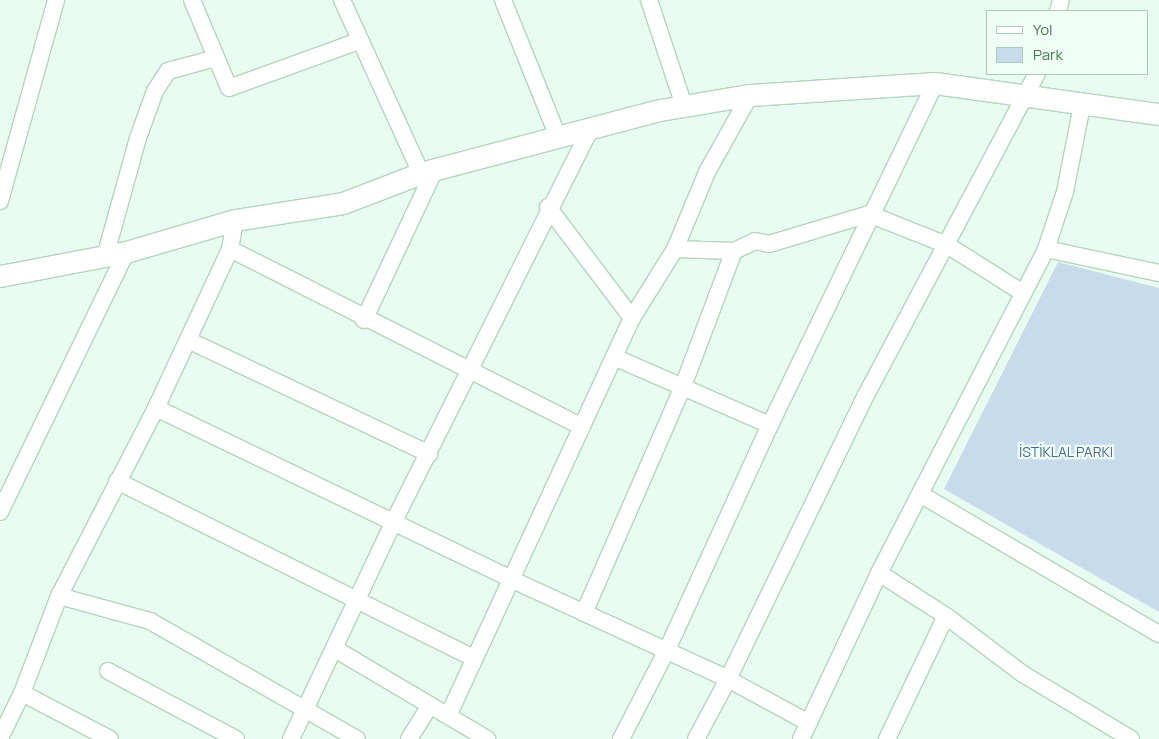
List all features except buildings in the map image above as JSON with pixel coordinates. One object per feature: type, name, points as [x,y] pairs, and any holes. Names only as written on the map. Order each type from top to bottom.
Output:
[{"type":"street","points":[[0,201],[56,0]]},
{"type":"street","points":[[192,0],[229,88],[359,41]]},
{"type":"street","points":[[342,0],[359,41],[428,171]]},
{"type":"street","points":[[503,0],[558,137]]},
{"type":"street","points":[[648,0],[684,106]]},
{"type":"street","points":[[105,256],[138,138],[155,91],[168,71],[216,58]]},
{"type":"street","points":[[696,739],[728,679],[866,395],[1036,75]]},
{"type":"street","points":[[0,276],[126,252],[235,220],[343,203],[428,171],[684,106],[750,95],[935,83],[1082,105],[1159,114]]},
{"type":"street","points":[[622,739],[666,652],[869,214],[935,83]]},
{"type":"street","points":[[449,714],[474,658],[514,580],[632,318],[676,250],[707,172],[750,95]]},
{"type":"street","points":[[801,739],[879,573],[1046,249],[1065,192],[1082,105]]},
{"type":"street","points":[[291,739],[394,521],[470,373],[548,207],[590,129]]},
{"type":"street","points":[[364,320],[428,171]]},
{"type":"street","points":[[548,207],[632,318]]},
{"type":"street","points":[[676,250],[734,251],[755,242],[769,244],[869,214],[947,245],[1023,293]]},
{"type":"street","points":[[0,738],[22,693],[59,596],[156,408],[230,250],[235,220]]},
{"type":"street","points":[[1046,249],[1159,273]]},
{"type":"street","points":[[230,250],[364,320],[582,428]]},
{"type":"street","points":[[584,613],[682,389],[734,251]]},
{"type":"street","points":[[0,512],[126,252]]},
{"type":"street","points":[[188,340],[429,454]]},
{"type":"street","points":[[614,357],[682,389],[770,425]]},
{"type":"street","points":[[156,408],[514,580],[666,652],[728,679],[809,723]]},
{"type":"street","points":[[117,481],[357,598],[474,658]]},
{"type":"street","points":[[920,494],[1159,634]]},
{"type":"street","points":[[879,573],[946,616],[1023,674],[1131,739]]},
{"type":"street","points":[[59,596],[150,622],[357,739]]},
{"type":"street","points":[[887,739],[946,616]]},
{"type":"street","points":[[335,649],[430,705],[449,714],[487,739]]},
{"type":"street","points":[[108,671],[236,739]]},
{"type":"street","points":[[22,693],[110,739]]},
{"type":"street","points":[[409,739],[430,705]]},
{"type":"green space","name":"İSTİKLAL PARKI","points":[[1058,262],[1159,288],[1159,612],[944,489]]}]
